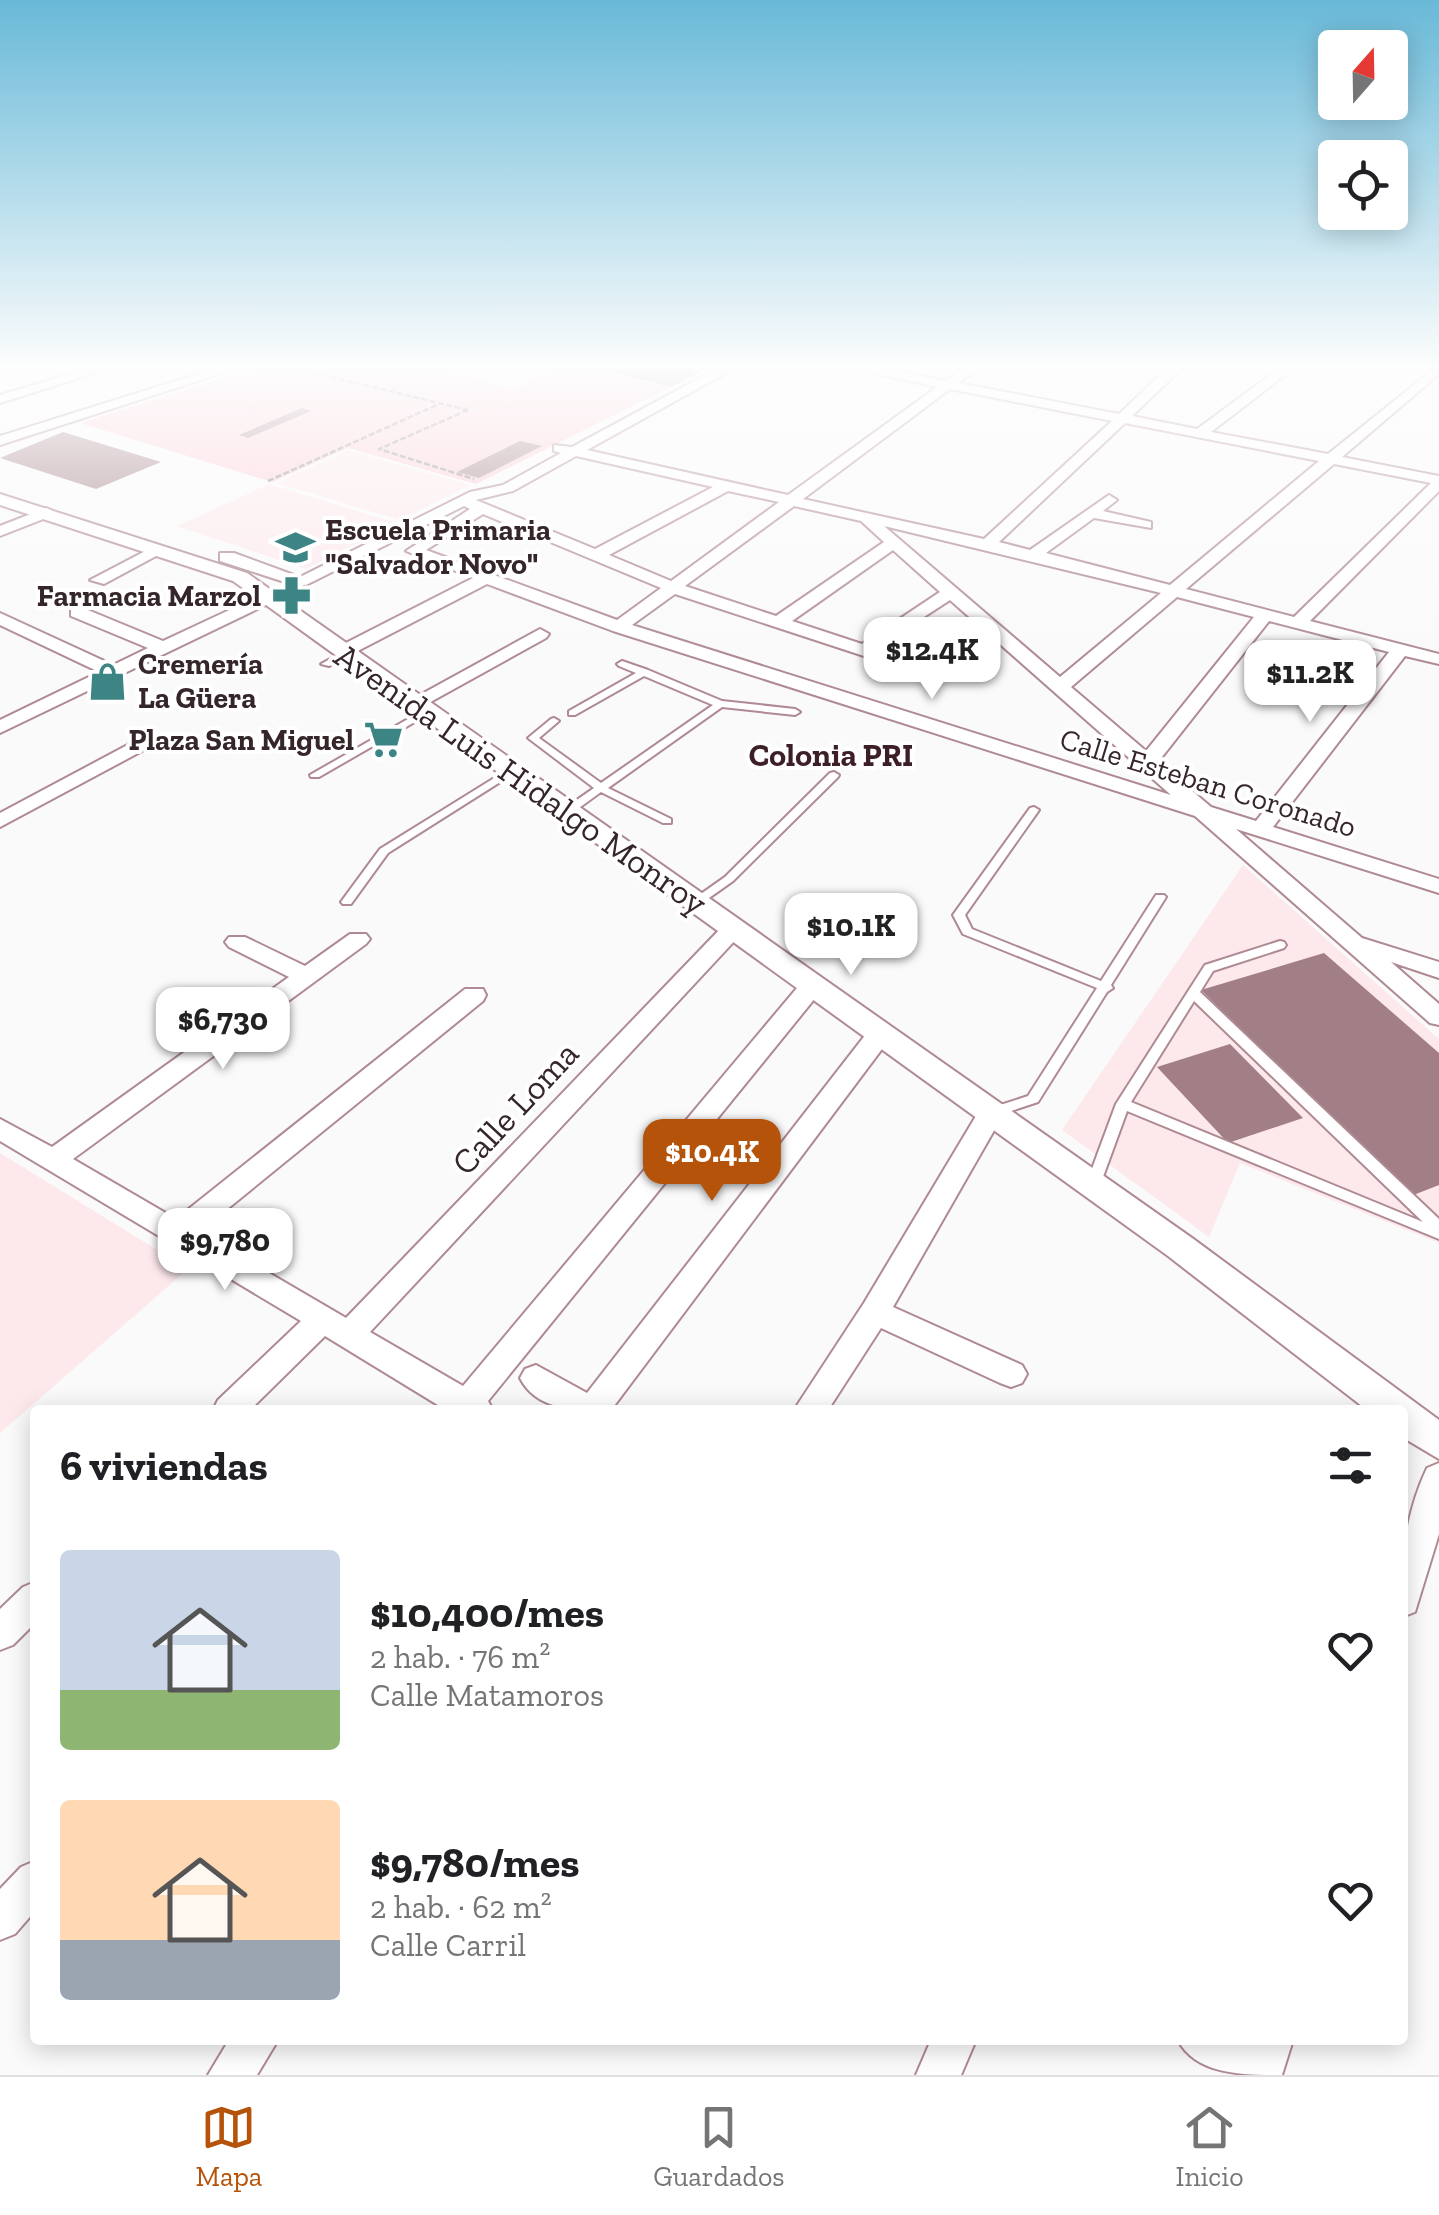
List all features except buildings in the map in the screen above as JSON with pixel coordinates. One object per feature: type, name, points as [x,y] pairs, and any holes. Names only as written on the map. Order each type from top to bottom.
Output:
[{"type":"street","points":[[474,501],[489,483],[539,462]]},
{"type":"street","points":[[0,727],[268,597],[508,488],[549,462]]},
{"type":"street","points":[[617,462],[1033,555],[1439,659]]},
{"type":"street","points":[[619,627],[845,462]]},
{"type":"street","points":[[987,544],[1076,462]]},
{"type":"street","points":[[1058,688],[1178,591],[1327,462]]},
{"type":"street","points":[[1348,462],[1439,482]]},
{"type":"street","points":[[1298,623],[1439,482]]},
{"type":"street","points":[[0,486],[300,582]]},
{"type":"street","points":[[597,555],[724,487]]},
{"type":"street","name":"Avenida Luis Hidalgo Monroy","points":[[0,498],[226,570],[268,597],[338,657],[423,706],[1093,1185],[1391,1405]]},
{"type":"street","points":[[1033,555],[1109,500]]},
{"type":"street","points":[[474,501],[676,588],[864,651],[950,593]]},
{"type":"street","name":"Calle Esteban Coronado","points":[[474,501],[414,551],[619,627],[1206,816],[1439,886]]},
{"type":"street","points":[[0,531],[46,512]]},
{"type":"street","points":[[1091,513],[1145,525]]},
{"type":"street","points":[[868,520],[1439,1017]]},
{"type":"street","points":[[779,622],[892,544]]},
{"type":"street","points":[[98,580],[162,549]]},
{"type":"street","points":[[338,657],[484,579]]},
{"type":"street","points":[[77,612],[166,649]]},
{"type":"street","points":[[1148,762],[1265,614]]},
{"type":"street","points":[[0,618],[115,674]]},
{"type":"street","points":[[423,706],[540,634]]},
{"type":"street","points":[[1259,831],[1400,650]]},
{"type":"street","points":[[0,821],[135,747]]},
{"type":"street","name":"Calle Loma","points":[[235,1405],[337,1326],[732,930]]},
{"type":"street","points":[[54,1159],[358,939]]},
{"type":"street","points":[[238,942],[308,977]]},
{"type":"street","points":[[1352,942],[1439,970]]},
{"type":"street","points":[[471,1405],[811,987]]},
{"type":"street","points":[[180,1232],[474,995]]},
{"type":"street","points":[[594,1405],[879,1035]]},
{"type":"street","points":[[813,1405],[875,1312],[990,1113]]},
{"type":"street","points":[[0,1129],[180,1232],[464,1405]]},
{"type":"street","points":[[875,1312],[1011,1374]]},
{"type":"street","points":[[536,1378],[582,1405]]},
{"type":"street","name":"Avenida Luis Hidalgo Monroy","points":[[1408,1418],[1439,1442]]},
{"type":"street","points":[[1408,1580],[1439,1478]]},
{"type":"street","points":[[0,1633],[30,1604]]},
{"type":"street","points":[[0,1920],[30,1887]]},
{"type":"street","points":[[230,2075],[252,2045]]},
{"type":"street","points":[[938,2075],[952,2045]]},
{"type":"street","points":[[1208,2045],[1257,2075],[1269,2045]]},
{"type":"lane","points":[[622,664],[720,704],[796,712]]},
{"type":"lane","points":[[572,713],[645,672]]},
{"type":"lane","points":[[568,811],[720,704]]},
{"type":"lane","points":[[315,775],[423,706]]},
{"type":"lane","points":[[554,720],[533,738],[600,788],[667,821]]},
{"type":"lane","points":[[347,902],[360,878],[384,851],[512,770]]},
{"type":"lane","points":[[696,903],[729,879],[834,776]]},
{"type":"lane","points":[[1034,810],[959,915],[967,931],[1106,988]]},
{"type":"lane","points":[[990,1113],[1033,1099],[1106,988],[1160,896]]},
{"type":"lane","points":[[1093,1185],[1123,1104],[1209,968],[1280,945]]},
{"type":"lane","points":[[1193,993],[1439,1231]]},
{"type":"lane","points":[[1123,1104],[1439,1231]]},
{"type":"path","points":[[268,481],[311,462]]},
{"type":"path","points":[[418,462],[489,483]]},
{"type":"shaded area","points":[[206,462],[317,462],[272,482]]},
{"type":"shaded area","points":[[322,462],[389,462],[470,485],[400,520],[276,483]]},
{"type":"shaded area","points":[[397,462],[521,462],[476,484]]},
{"type":"shaded area","name":"Escuela Primaria \"Salvador Novo\"","points":[[269,484],[396,523],[306,569],[177,526]]},
{"type":"shaded area","points":[[1243,865],[1439,1039],[1439,1243],[1240,1163],[1209,1237],[1062,1130]]},
{"type":"shaded area","points":[[0,1153],[188,1269],[0,1433]]},
{"type":"place","name":"Escuela Primaria \"Salvador Novo\"","points":[[295,547]]},
{"type":"place","name":"Farmacia Marzol","points":[[291,596]]},
{"type":"place","name":"Cremería La Güera","points":[[108,681]]},
{"type":"place","name":"Plaza San Miguel","points":[[384,740]]},
{"type":"district","name":"Colonia PRI","points":[[831,755]]}]
